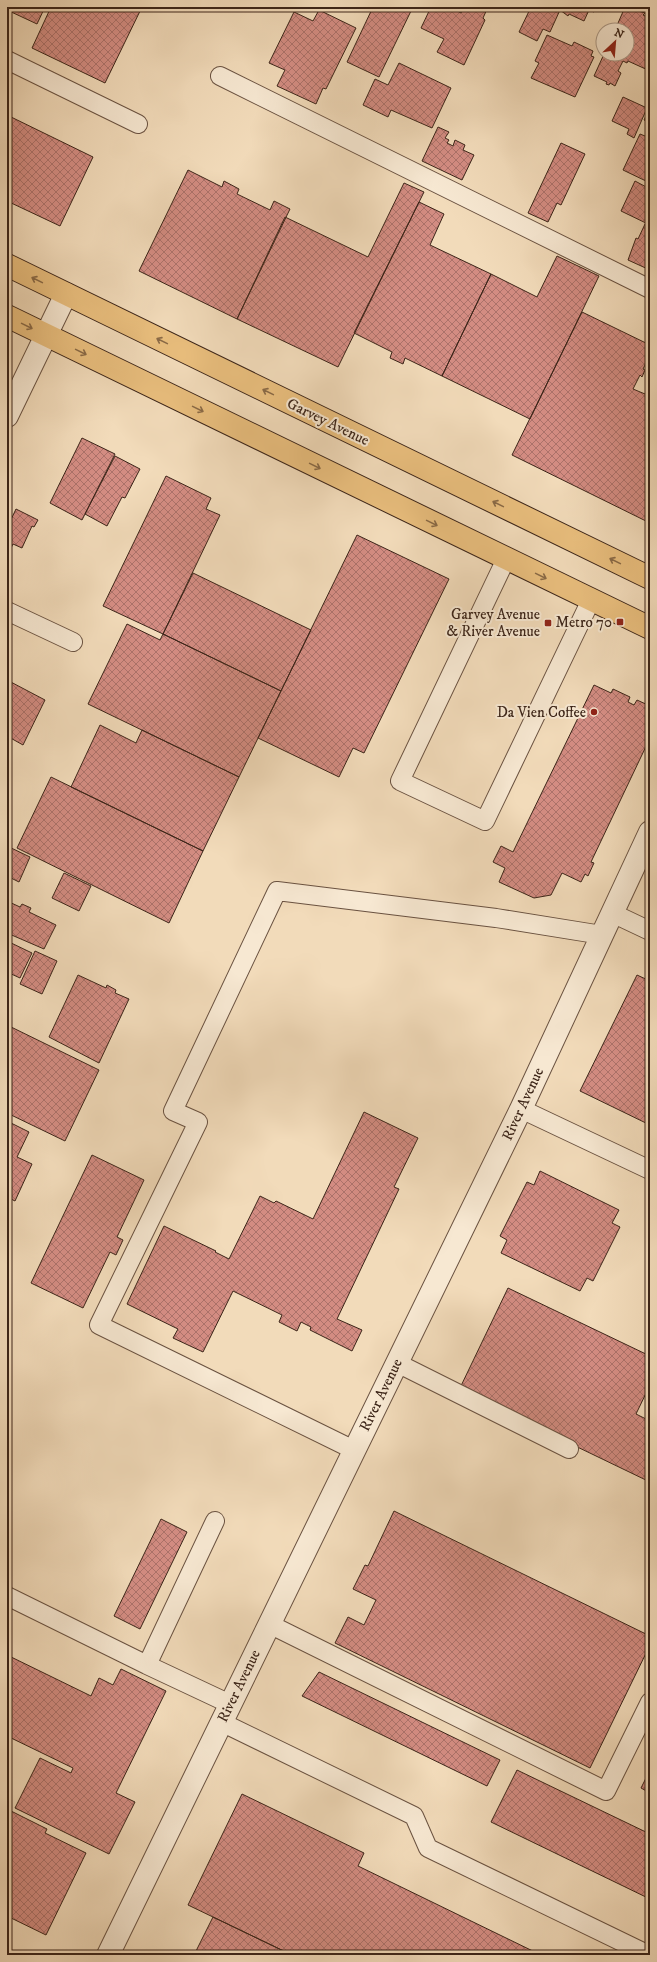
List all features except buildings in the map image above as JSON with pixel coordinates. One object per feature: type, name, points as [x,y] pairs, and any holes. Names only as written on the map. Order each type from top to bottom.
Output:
[{"type":"main road","name":"Garvey Avenue","points":[[7,265],[650,578]]},
{"type":"main road","points":[[7,316],[650,628]]},
{"type":"street","points":[[7,416],[66,294]]},
{"type":"street","name":"River Avenue","points":[[108,1955],[521,1109],[650,832]]},
{"type":"lane","points":[[7,60],[138,124]]},
{"type":"lane","points":[[220,76],[650,288]]},
{"type":"lane","points":[[506,559],[400,781],[484,821],[591,600]]},
{"type":"lane","points":[[7,611],[73,642]]},
{"type":"lane","points":[[354,1450],[99,1325],[198,1122],[173,1111],[277,891],[496,918],[602,936]]},
{"type":"lane","points":[[612,913],[650,931]]},
{"type":"lane","points":[[521,1109],[650,1170]]},
{"type":"lane","points":[[397,1363],[569,1449]]},
{"type":"lane","points":[[147,1665],[215,1521]]},
{"type":"lane","points":[[7,1596],[147,1665],[226,1713],[414,1816],[428,1848],[649,1955]]},
{"type":"lane","points":[[269,1624],[606,1791],[650,1702]]},
{"type":"place","name":"Metro 70","points":[[620,622]]},
{"type":"place","name":"Garvey Avenue & River Avenue","points":[[548,623]]},
{"type":"place","name":"Da Vien Coffee","points":[[594,712]]}]
